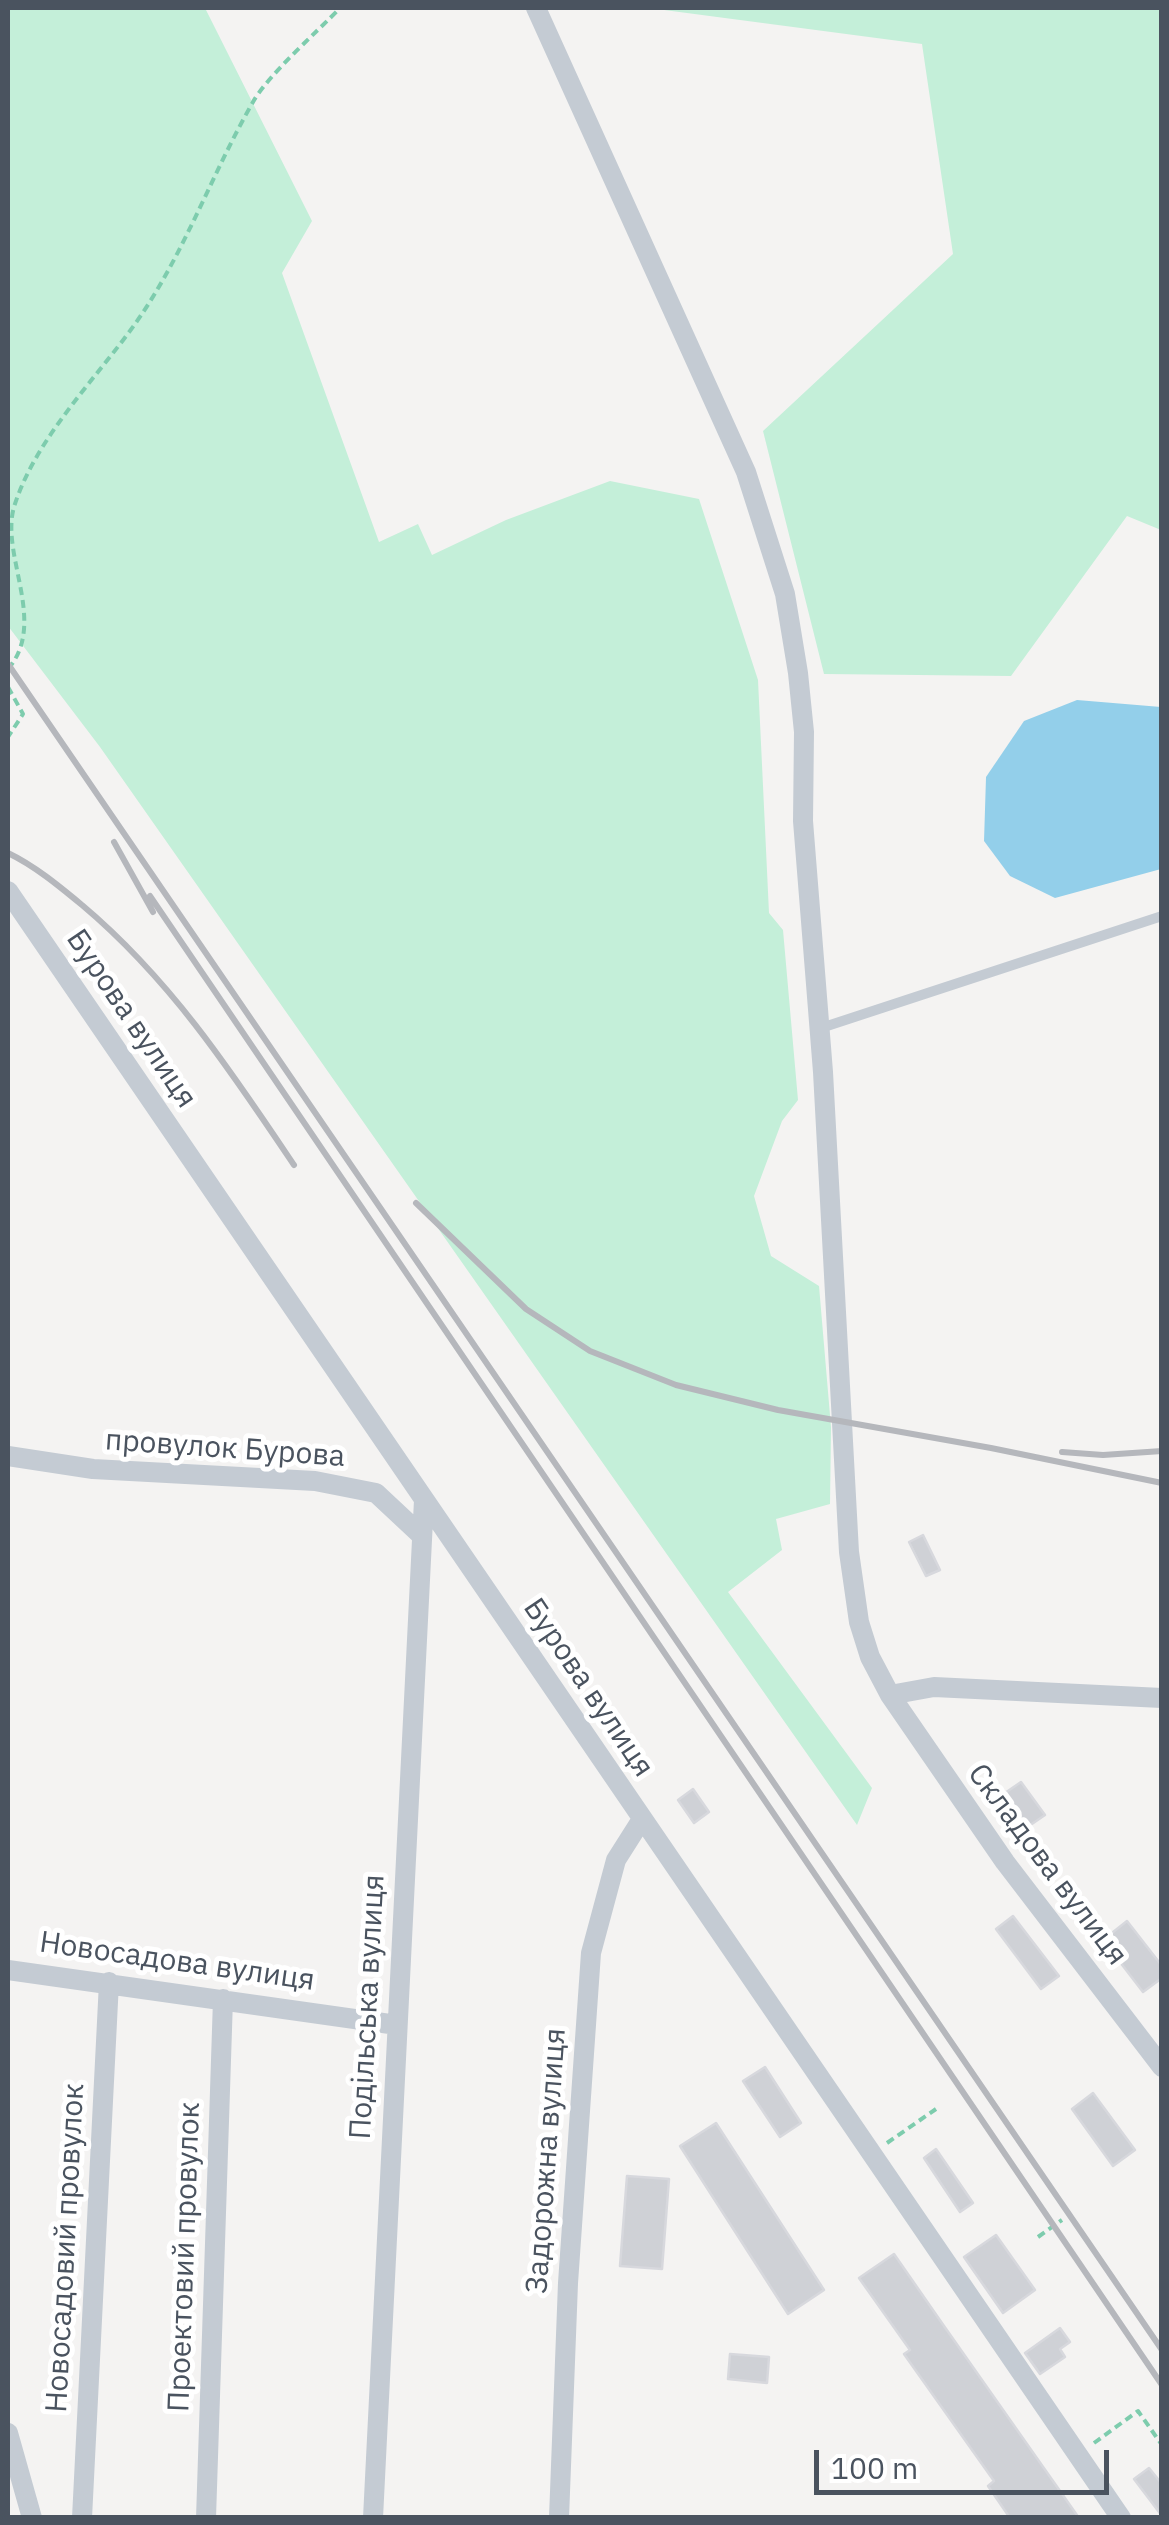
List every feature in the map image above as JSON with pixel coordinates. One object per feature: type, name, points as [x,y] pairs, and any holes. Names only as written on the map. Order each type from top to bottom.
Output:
[{"type":"street","name":"Складова вулиця","points":[[536,8],[746,472],[774,551],[798,673],[804,732],[803,821],[820,1029],[848,1552],[858,1622],[870,1657],[890,1695],[1005,1862],[1162,2067]]},
{"type":"street","name":"Бурова вулиця","points":[[8,891],[1121,2518]]},
{"type":"street","name":"провулок Бурова","points":[[8,1456],[93,1469],[315,1480],[376,1494],[422,1536]]},
{"type":"street","name":"Подільська вулиця","points":[[373,2518],[424,1500]]},
{"type":"street","points":[[890,1695],[934,1687],[1162,1698]]},
{"type":"street","name":"Задорожна вулиця","points":[[559,2518],[568,2283],[591,1952],[616,1860],[642,1819]]},
{"type":"street","name":"Новосадова вулиця","points":[[8,1970],[397,2025]]},
{"type":"street","name":"Новосадовий провулок","points":[[82,2518],[109,1982]]},
{"type":"street","name":"Проектовий провулок","points":[[206,2518],[223,1998]]},
{"type":"street","points":[[8,2433],[32,2518]]},
{"type":"lane","points":[[820,1029],[1162,916]]},
{"type":"path","points":[[8,669],[16,660],[20,645],[24,606],[12,510],[32,468],[88,382],[136,323],[183,244],[255,98],[340,8]]},
{"type":"path","points":[[8,504],[12,510]]},
{"type":"path","points":[[8,686],[23,714],[8,737]]},
{"type":"path","points":[[872,2154],[936,2108]]},
{"type":"path","points":[[1038,2237],[1062,2220]]},
{"type":"path","points":[[1078,2454],[1138,2411],[1161,2444]]},
{"type":"green space","points":[[8,8],[205,8],[312,221],[282,273],[379,542],[418,524],[432,555],[506,520],[610,481],[699,499],[758,680],[769,913],[783,930],[798,1100],[782,1121],[754,1196],[771,1256],[819,1286],[831,1427],[830,1504],[776,1519],[782,1550],[728,1592],[872,1788],[857,1825],[100,747],[8,626]]},
{"type":"green space","points":[[649,8],[1161,8],[1161,530],[1127,516],[1011,676],[824,674],[763,431],[953,254],[922,44]]},
{"type":"water","points":[[1077,700],[1161,707],[1161,869],[1055,898],[1010,876],[984,841],[986,777],[1024,721]]},
{"type":"building","points":[[923,1535],[940,1570],[926,1576],[909,1542]]},
{"type":"building","points":[[1021,1782],[1045,1815],[1026,1828],[1002,1795]]},
{"type":"building","points":[[693,1789],[709,1812],[694,1823],[678,1800]]},
{"type":"building","points":[[1013,1916],[1059,1976],[1041,1989],[996,1929]]},
{"type":"building","points":[[1127,1921],[1162,1966],[1162,1978],[1143,1992],[1103,1940]]},
{"type":"building","points":[[765,2067],[801,2123],[780,2137],[743,2081]]},
{"type":"building","points":[[1093,2093],[1135,2150],[1113,2166],[1072,2109]]},
{"type":"building","points":[[716,2123],[824,2290],[788,2314],[680,2146]]},
{"type":"building","points":[[936,2149],[973,2203],[960,2212],[924,2158]]},
{"type":"building","points":[[627,2176],[669,2179],[662,2269],[620,2266]]},
{"type":"building","points":[[996,2235],[1035,2290],[1003,2313],[964,2257]]},
{"type":"building","points":[[894,2254],[1079,2518],[1010,2518],[988,2486],[994,2481],[904,2354],[910,2350],[859,2278]]},
{"type":"building","points":[[1060,2328],[1070,2342],[1060,2349],[1065,2357],[1040,2374],[1025,2353]]},
{"type":"building","points":[[730,2354],[769,2357],[767,2383],[728,2379]]},
{"type":"building","points":[[1149,2468],[1162,2484],[1162,2516],[1134,2479]]},
{"type":"railway","points":[[8,664],[1162,2350]]},
{"type":"railway","points":[[114,842],[153,912]]},
{"type":"railway","points":[[8,853],[73,898],[143,964],[222,1061],[294,1165]]},
{"type":"railway","points":[[150,896],[1162,2385]]},
{"type":"railway","points":[[416,1203],[526,1309],[590,1351],[676,1385],[778,1410],[1162,1483]]},
{"type":"railway","points":[[1062,1452],[1103,1455],[1162,1451]]}]
